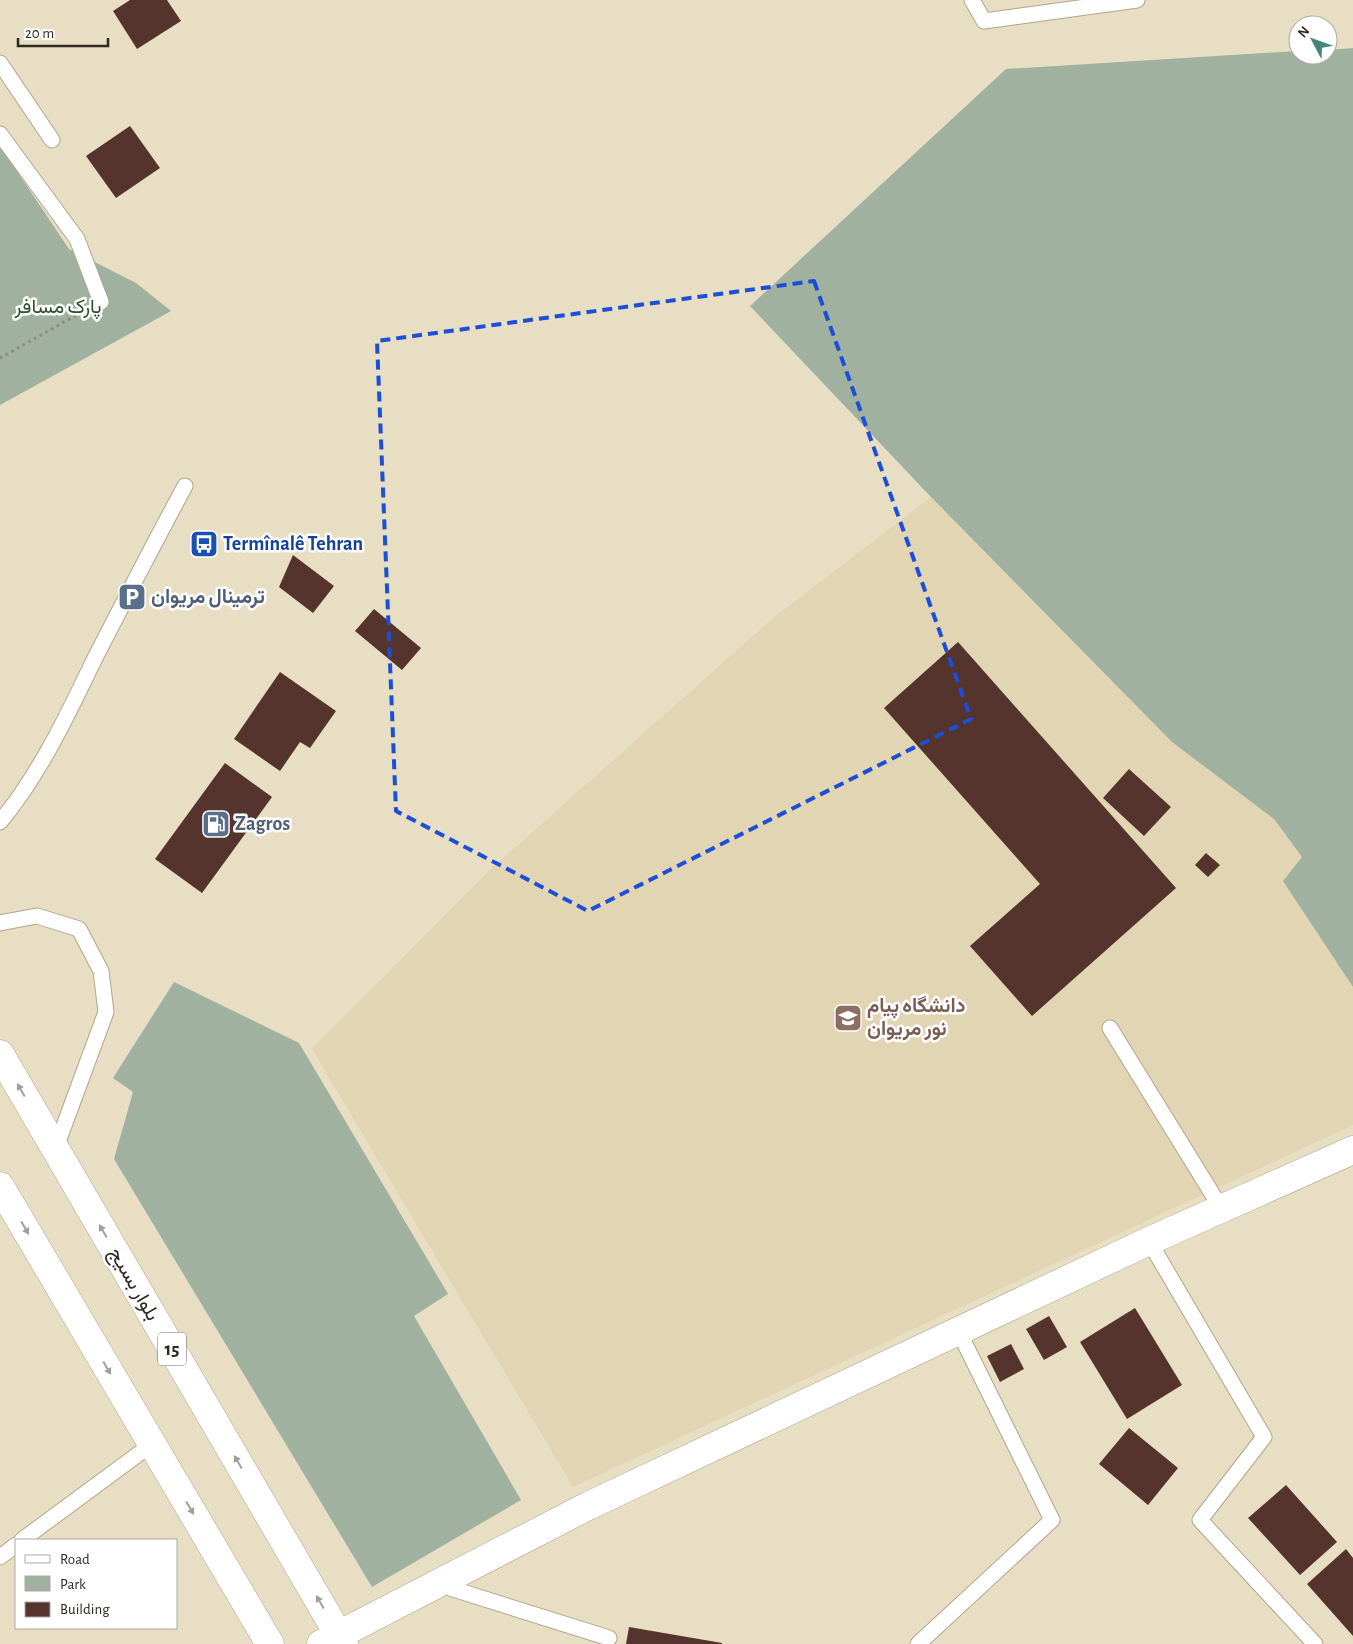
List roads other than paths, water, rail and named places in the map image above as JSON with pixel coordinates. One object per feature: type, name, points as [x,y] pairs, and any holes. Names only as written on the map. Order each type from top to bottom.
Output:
[{"type":"main road","name":"بلوار بسیج","points":[[0,1054],[335,1641]]},
{"type":"main road","points":[[335,1641],[437,1584],[588,1506],[1149,1240],[1353,1150]]},
{"type":"main road","points":[[0,1186],[270,1644]]},
{"type":"lane","points":[[972,0],[984,21],[1138,0]]},
{"type":"lane","points":[[0,63],[52,140]]},
{"type":"lane","points":[[0,134],[77,239],[101,302]]},
{"type":"lane","points":[[0,822],[17,802],[63,722],[185,486]]},
{"type":"lane","points":[[0,924],[36,916],[79,929],[101,971],[106,1012],[55,1150]]},
{"type":"lane","points":[[1110,1028],[1221,1208]]},
{"type":"lane","points":[[1149,1240],[1264,1437],[1200,1520],[1315,1644]]},
{"type":"lane","points":[[918,1644],[1052,1520],[958,1330]]},
{"type":"lane","points":[[23,1539],[152,1444]]},
{"type":"lane","points":[[0,1557],[15,1546]]},
{"type":"lane","points":[[437,1584],[609,1638]]},
{"type":"place","name":"Termînalê Tehran","points":[[204,544]]},
{"type":"place","name":"ترمینال مریوان","points":[[132,597]]},
{"type":"place","name":"Zagros","points":[[216,824]]},
{"type":"place","name":"دانشگاه پیام نور مریوان","points":[[848,1018]]},
{"type":"park label","name":"پارک مسافر","points":[[58,307]]}]
